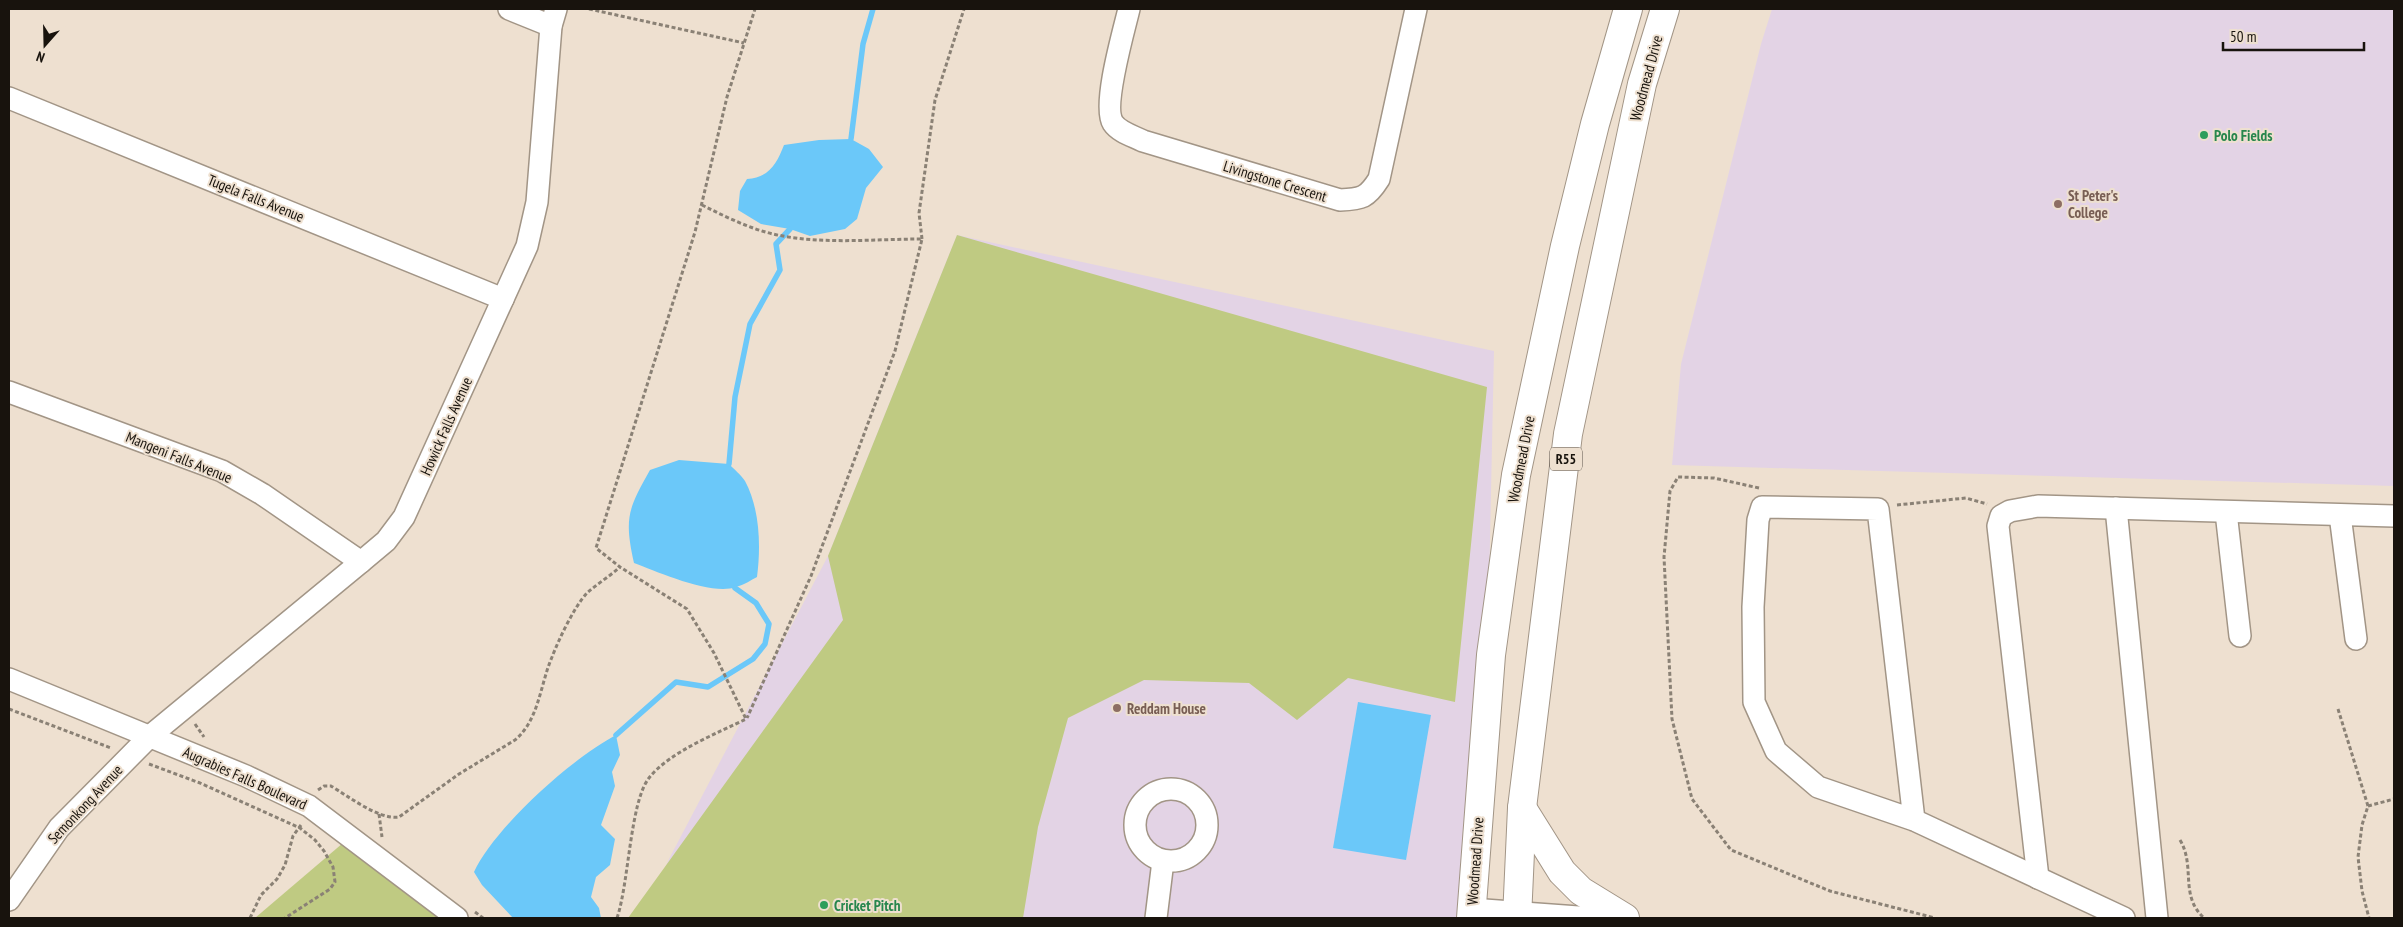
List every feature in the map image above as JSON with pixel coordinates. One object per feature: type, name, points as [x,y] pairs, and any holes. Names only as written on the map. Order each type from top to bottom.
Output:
[{"type":"main road","name":"Woodmead Drive","points":[[1471,914],[1491,655],[1516,475],[1572,218],[1595,124],[1628,9]]},
{"type":"main road","name":"Woodmead Drive","points":[[1517,915],[1522,808],[1556,548],[1568,434],[1642,84],[1665,9]]},
{"type":"main road","points":[[1522,808],[1562,872],[1581,892],[1625,918]]},
{"type":"street","points":[[509,9],[553,17]]},
{"type":"street","name":"Livingstone Crescent","points":[[1129,9],[1109,100],[1113,123],[1124,132],[1143,141],[1340,200],[1357,200],[1370,194],[1379,179],[1416,9]]},
{"type":"street","name":"Howick Falls Avenue","points":[[150,736],[362,562],[386,541],[404,517],[527,246],[537,202],[553,17]]},
{"type":"street","name":"Tugela Falls Avenue","points":[[9,98],[503,299]]},
{"type":"street","name":"Mangeni Falls Avenue","points":[[9,392],[222,471],[262,494],[362,562]]},
{"type":"street","points":[[2038,878],[1998,526],[2001,516],[2010,511],[2038,506],[2394,516]]},
{"type":"street","points":[[1914,820],[1878,509],[1762,507],[1758,520],[1754,598],[1754,702],[1776,751],[1818,787],[1914,820],[2124,918]]},
{"type":"street","points":[[2116,508],[2157,918]]},
{"type":"street","points":[[2226,512],[2240,636]]},
{"type":"street","points":[[2340,515],[2356,639]]},
{"type":"street","name":"Augrabies Falls Boulevard","points":[[9,679],[260,782],[314,797],[457,918]]},
{"type":"street","name":"Semonkong Avenue","points":[[9,900],[59,828],[150,736]]},
{"type":"street","points":[[1156,918],[1164,861]]},
{"type":"street","points":[[1471,914],[1592,918]]},
{"type":"path","points":[[589,9],[744,43]]},
{"type":"path","points":[[746,719],[719,664],[688,609],[620,567],[596,548],[702,204],[727,97],[755,9]]},
{"type":"path","points":[[617,918],[623,902],[642,791],[650,777],[682,750],[746,719],[811,576],[895,351],[922,239],[918,213],[935,100],[964,9]]},
{"type":"path","points":[[702,204],[731,220],[771,234],[798,238],[922,239]]},
{"type":"path","points":[[1762,489],[1714,478],[1678,477],[1670,491],[1664,557],[1672,720],[1692,799],[1731,850],[1830,891],[1935,918]]},
{"type":"path","points":[[1878,509],[1932,500],[1966,498],[1986,503],[2001,516]]},
{"type":"path","points":[[250,918],[261,895],[277,879],[285,865],[293,836],[300,828],[314,797],[331,786],[379,814],[392,818],[398,817],[459,774],[515,740],[523,733],[533,716],[552,657],[580,602],[587,593],[620,567]]},
{"type":"path","points":[[208,688],[194,722],[210,742]]},
{"type":"path","points":[[9,709],[200,783],[300,828],[315,840],[324,851],[336,876],[335,882],[330,889],[286,918]]},
{"type":"path","points":[[2338,709],[2368,806],[2362,825],[2358,857],[2362,891],[2370,918]]},
{"type":"path","points":[[312,784],[314,797]]},
{"type":"path","points":[[2368,806],[2394,798]]},
{"type":"path","points":[[2180,840],[2184,847],[2189,871],[2188,893],[2195,910],[2204,918]]},
{"type":"shaded area","name":"St Peter's College","points":[[1772,9],[2394,9],[2394,486],[1672,465],[1681,364],[1761,44]]},
{"type":"shaded area","name":"Reddam House","points":[[957,235],[1494,351],[1482,918],[643,918],[669,859],[828,556]]},
{"type":"green space","name":"Reddam House","points":[[957,235],[1487,387],[1455,702],[1348,678],[1297,720],[1249,683],[1144,680],[1068,718],[1038,827],[1023,918],[628,918],[843,620],[828,556]]},
{"type":"green space","points":[[343,843],[442,918],[255,918]]},
{"type":"water","points":[[851,139],[869,149],[883,167],[866,188],[857,219],[845,229],[810,236],[790,229],[761,224],[738,210],[740,191],[747,179],[767,173],[775,163],[784,145],[819,140]]},
{"type":"water","points":[[679,460],[729,464],[745,481],[754,503],[758,528],[759,553],[757,577],[736,587],[726,589],[713,588],[685,582],[634,563],[629,524],[630,514],[637,495],[650,470]]},
{"type":"water","points":[[1358,702],[1431,715],[1406,860],[1333,848]]},
{"type":"water","points":[[616,735],[620,755],[612,772],[615,786],[601,825],[615,839],[610,865],[596,877],[591,897],[599,908],[601,918],[513,918],[482,885],[474,872],[484,854],[516,815],[557,777],[578,760]]},
{"type":"waterway","points":[[851,139],[863,44],[873,9]]},
{"type":"waterway","points":[[729,464],[735,397],[750,324],[780,270],[776,244],[790,229]]},
{"type":"waterway","points":[[616,735],[676,682],[708,687],[753,659],[765,644],[769,624],[756,603],[735,588]]},
{"type":"place","name":"Polo Fields","points":[[2204,135]]},
{"type":"place","name":"St Peter's College","points":[[2058,204]]},
{"type":"place","name":"Reddam House","points":[[1117,708]]},
{"type":"place","name":"Cricket Pitch","points":[[824,905]]}]
